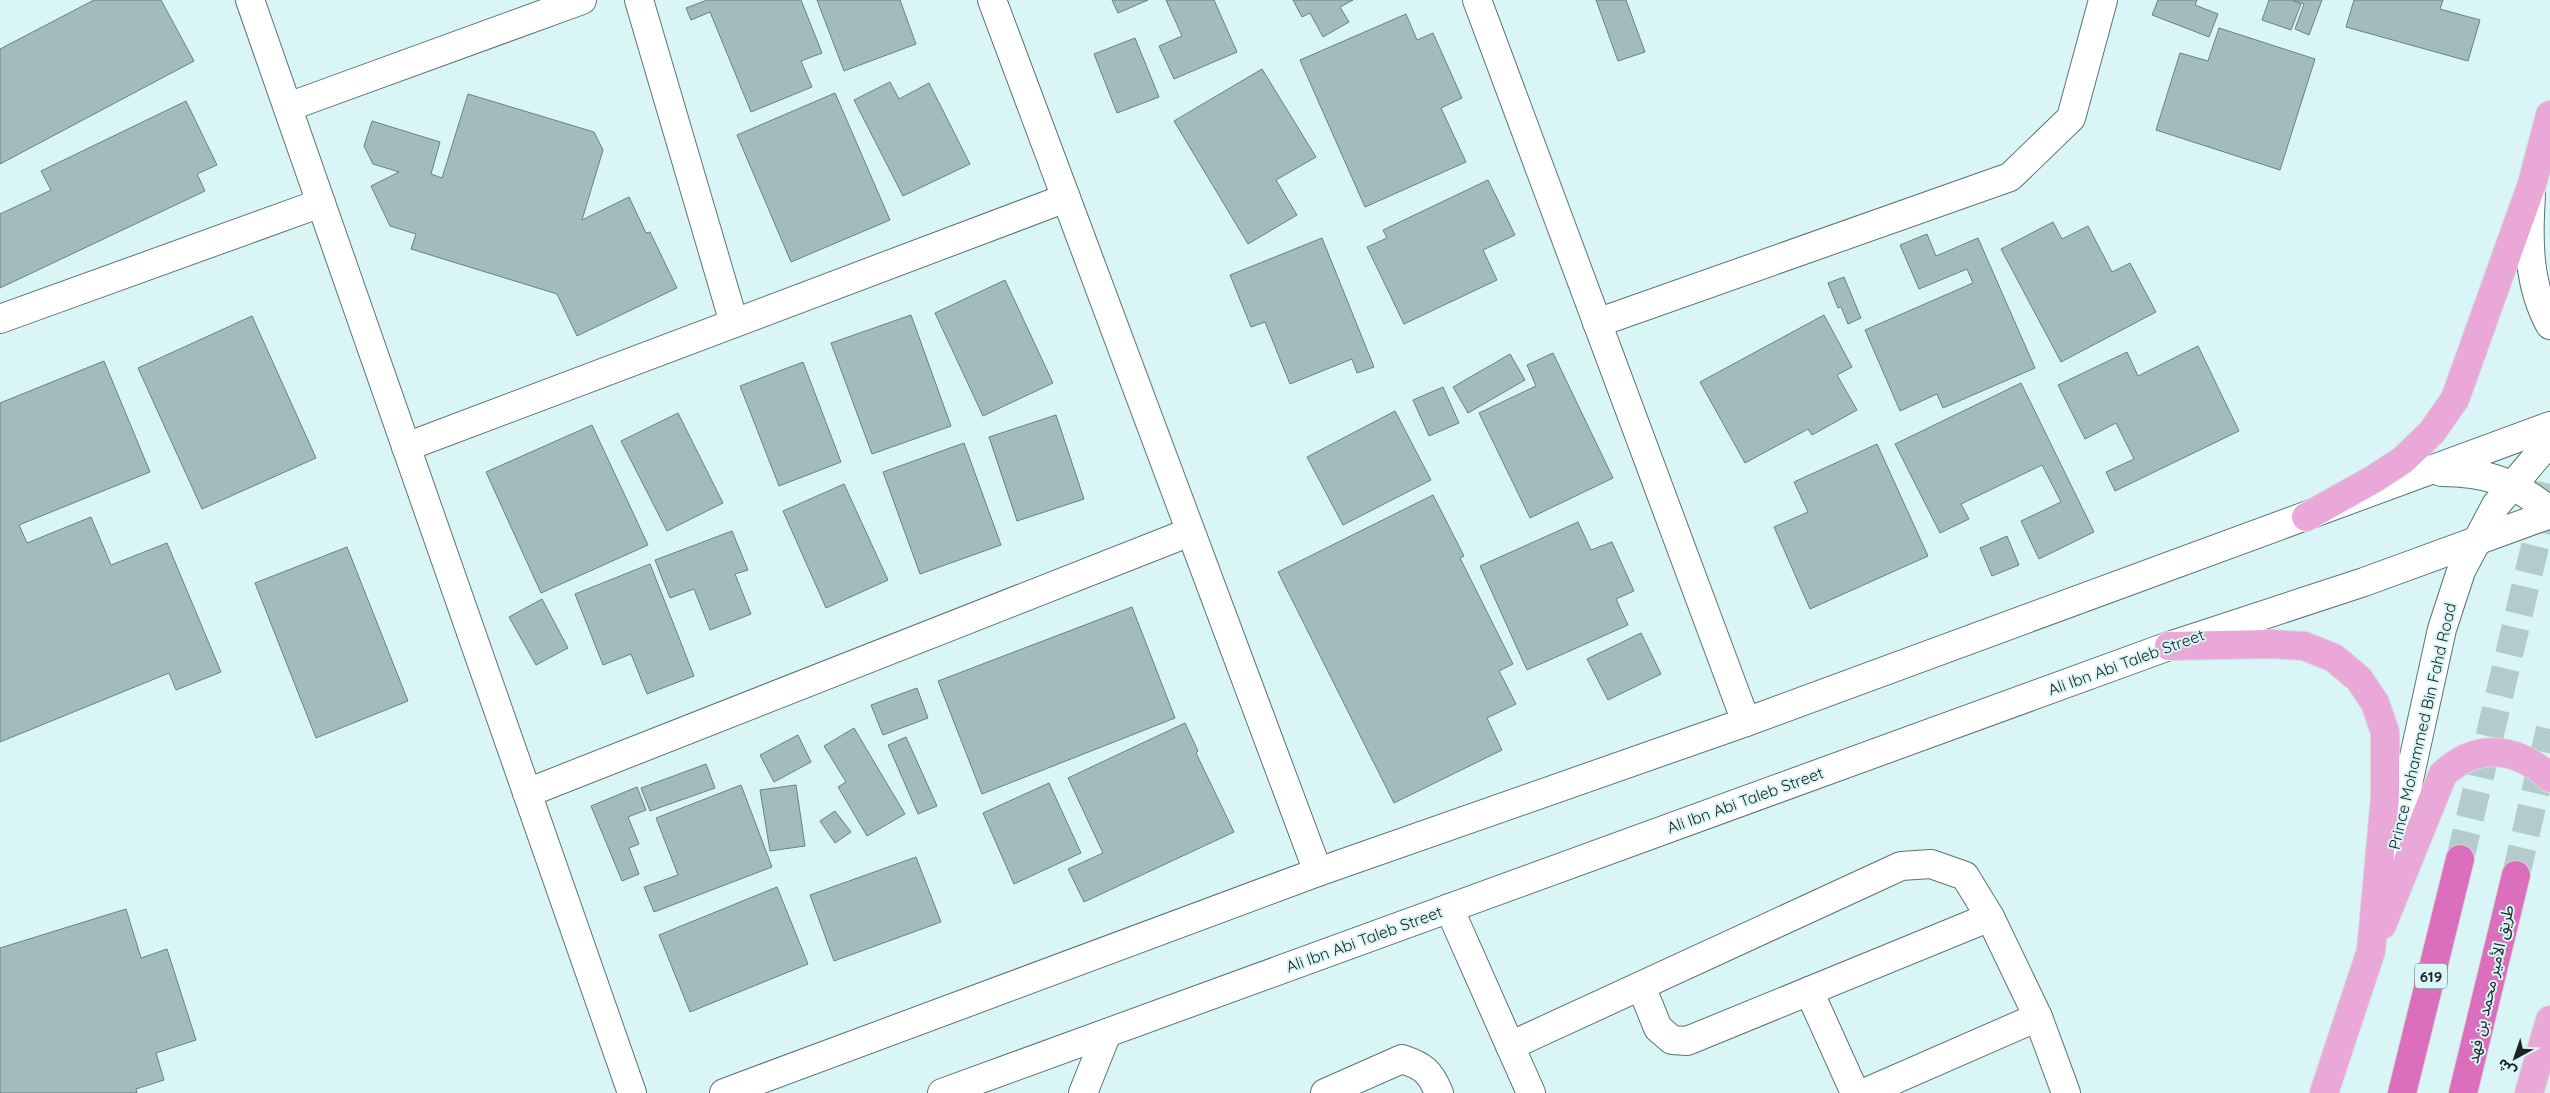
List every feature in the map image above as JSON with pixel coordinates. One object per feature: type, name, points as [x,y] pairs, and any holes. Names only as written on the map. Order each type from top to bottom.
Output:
[{"type":"highway","name":"619","points":[[2402,1093],[2460,858]]},
{"type":"highway","name":"طريق الأمير محمد بن فهد","points":[[2464,1093],[2516,875]]},
{"type":"main road","points":[[2306,517],[2374,479],[2403,460],[2432,432],[2455,399],[2532,184],[2550,115]]},
{"type":"main road","name":"Prince Mohammed Bin Fahd Road","points":[[2169,646],[2270,644],[2304,646],[2334,658],[2359,680],[2375,703],[2385,732],[2385,797],[2371,951],[2324,1093]]},
{"type":"main road","points":[[2371,951],[2443,774],[2453,765],[2472,755],[2498,752],[2522,757],[2550,778]]},
{"type":"main road","points":[[2529,1093],[2550,1020]]},
{"type":"street","points":[[250,0],[632,1093]]},
{"type":"street","points":[[288,108],[582,0]]},
{"type":"street","points":[[638,0],[734,323]]},
{"type":"street","points":[[992,0],[1318,872]]},
{"type":"street","points":[[1477,0],[1746,722]]},
{"type":"street","points":[[1597,323],[2010,177],[2070,118],[2103,0]]},
{"type":"street","points":[[2532,184],[2528,243],[2534,278],[2550,324]]},
{"type":"street","points":[[406,447],[1066,198]]},
{"type":"street","points":[[0,319],[321,203]]},
{"type":"street","points":[[724,1093],[1318,872],[1746,722],[2550,426]]},
{"type":"street","name":"Prince Mohammed Bin Fahd Road","points":[[2371,951],[2442,629],[2461,570],[2496,505],[2550,441]]},
{"type":"street","points":[[2427,472],[2468,472],[2501,479],[2529,495],[2550,513]]},
{"type":"street","name":"Ali Ibn Abi Taleb Street","points":[[942,1093],[2169,646],[2364,582],[2550,513]]},
{"type":"street","points":[[527,793],[1190,532]]},
{"type":"street","points":[[1510,1046],[1901,866],[1931,864],[1965,876],[1990,917],[2038,1016],[2066,1093]]},
{"type":"street","points":[[1449,908],[1531,1093]]},
{"type":"street","points":[[1641,986],[1658,1028],[1672,1040],[1687,1041],[1990,917]]},
{"type":"street","points":[[1809,991],[1855,1093]]},
{"type":"street","points":[[1864,1093],[2038,1016]]},
{"type":"street","points":[[1083,1093],[1107,1033]]},
{"type":"street","points":[[1325,1093],[1402,1059],[1421,1065],[1434,1080],[1439,1093]]},
{"type":"building","points":[[94,0],[161,0],[194,61],[0,164],[0,49]]},
{"type":"building","points":[[707,0],[801,0],[822,53],[801,61],[812,87],[751,112],[710,12],[691,20],[686,8]]},
{"type":"building","points":[[817,0],[900,0],[916,44],[844,71]]},
{"type":"building","points":[[1112,0],[1148,0],[1118,13]]},
{"type":"building","points":[[1166,0],[1214,0],[1237,52],[1174,79],[1159,46],[1182,36]]},
{"type":"building","points":[[1293,0],[1353,0],[1340,7],[1349,22],[1323,37],[1310,13],[1302,17]]},
{"type":"building","points":[[1596,0],[1626,0],[1645,52],[1618,61]]},
{"type":"building","points":[[2158,0],[2197,0],[2195,5],[2218,14],[2209,37],[2152,15]]},
{"type":"building","points":[[2269,0],[2291,0],[2301,4],[2291,30],[2262,20]]},
{"type":"building","points":[[2294,0],[2322,0],[2309,35],[2295,29],[2304,4]]},
{"type":"building","points":[[2354,0],[2443,0],[2440,9],[2480,20],[2468,61],[2346,27]]},
{"type":"building","points":[[1406,14],[1417,40],[1433,33],[1462,98],[1441,108],[1466,162],[1365,207],[1300,60]]},
{"type":"building","points":[[2219,28],[2315,59],[2280,170],[2156,130],[2180,53],[2208,61]]},
{"type":"building","points":[[1135,38],[1159,97],[1117,113],[1094,54]]},
{"type":"building","points":[[1262,69],[1316,157],[1276,180],[1297,215],[1248,244],[1174,121]]},
{"type":"building","points":[[890,82],[899,99],[929,83],[970,164],[903,196],[854,100]]},
{"type":"building","points":[[835,93],[890,220],[791,262],[737,135]]},
{"type":"building","points":[[468,94],[594,132],[603,150],[582,220],[629,197],[646,233],[650,232],[677,288],[577,336],[557,294],[411,249],[416,234],[390,226],[371,186],[399,172],[373,164],[364,146],[372,121],[440,142],[431,174],[442,178]]},
{"type":"building","points":[[186,101],[217,165],[197,174],[205,191],[0,288],[0,214],[51,190],[41,171]]},
{"type":"building","points":[[1488,180],[1515,235],[1483,250],[1497,280],[1404,324],[1367,247],[1387,238],[1383,230]]},
{"type":"building","points":[[2053,222],[2062,239],[2088,226],[2112,272],[2130,263],[2156,312],[2061,362],[2001,249]]},
{"type":"building","points":[[1927,234],[1936,256],[1978,238],[2035,368],[1943,408],[1937,394],[1900,411],[1865,330],[1973,283],[1967,269],[1919,289],[1900,245]]},
{"type":"building","points":[[1322,238],[1374,367],[1357,373],[1352,359],[1290,384],[1265,322],[1251,327],[1230,275]]},
{"type":"building","points":[[1844,277],[1861,318],[1848,324],[1841,307],[1838,308],[1828,283]]},
{"type":"building","points":[[1005,280],[1053,383],[983,416],[935,313]]},
{"type":"building","points":[[911,315],[951,426],[872,454],[831,343]]},
{"type":"building","points":[[1824,315],[1852,367],[1837,375],[1857,410],[1812,435],[1808,429],[1745,463],[1700,382]]},
{"type":"building","points":[[252,316],[316,458],[202,509],[138,368]]},
{"type":"building","points":[[2198,346],[2239,431],[2115,491],[2106,472],[2134,459],[2116,423],[2085,439],[2058,385],[2127,352],[2138,376]]},
{"type":"building","points":[[1553,353],[1613,478],[1530,518],[1479,413],[1536,386],[1527,365]]},
{"type":"building","points":[[1510,354],[1525,380],[1468,413],[1453,387]]},
{"type":"building","points":[[104,361],[150,472],[19,525],[27,543],[91,517],[111,565],[167,543],[221,672],[176,690],[169,673],[0,742],[0,403]]},
{"type":"building","points":[[803,362],[841,462],[779,486],[740,386]]},
{"type":"building","points":[[2021,383],[2094,532],[2039,559],[2021,521],[2061,502],[2042,465],[1961,504],[1969,519],[1940,533],[1895,444]]},
{"type":"building","points":[[1443,387],[1459,423],[1429,436],[1413,400]]},
{"type":"building","points":[[1395,411],[1431,480],[1343,525],[1307,457]]},
{"type":"building","points":[[678,413],[723,503],[667,531],[621,441]]},
{"type":"building","points":[[1056,415],[1084,499],[1017,521],[989,437]]},
{"type":"building","points":[[592,425],[648,545],[541,593],[486,472]]},
{"type":"building","points":[[964,443],[1001,545],[920,574],[883,472]]},
{"type":"building","points":[[1877,444],[1928,556],[1810,609],[1774,527],[1808,512],[1794,482]]},
{"type":"building","points":[[844,484],[888,580],[826,608],[783,511]]},
{"type":"building","points":[[1433,495],[1464,556],[1460,558],[1513,664],[1499,671],[1516,704],[1487,718],[1502,750],[1394,803],[1278,572]]},
{"type":"building","points":[[1578,522],[1591,550],[1612,542],[1634,591],[1616,599],[1628,625],[1527,670],[1480,566]]},
{"type":"building","points":[[732,531],[748,570],[735,574],[751,614],[710,630],[694,589],[670,598],[655,560]]},
{"type":"building","points":[[2007,536],[2019,565],[1992,576],[1980,548]]},
{"type":"building","points":[[347,547],[408,701],[316,738],[255,583]]},
{"type":"building","points":[[650,564],[694,676],[647,694],[631,654],[603,665],[575,594]]},
{"type":"building","points":[[542,599],[568,648],[536,665],[509,617]]},
{"type":"building","points":[[1132,607],[1175,718],[982,794],[938,681]]},
{"type":"building","points":[[1641,633],[1661,674],[1608,700],[1587,659]]},
{"type":"building","points":[[917,688],[928,718],[883,735],[871,705]]},
{"type":"building","points":[[1185,723],[1198,751],[1196,753],[1234,832],[1084,902],[1068,869],[1103,853],[1068,778]]},
{"type":"building","points":[[854,728],[905,814],[867,836],[838,787],[846,782],[824,746]]},
{"type":"building","points":[[798,735],[811,762],[774,782],[760,755]]},
{"type":"building","points":[[906,737],[937,806],[918,814],[888,745]]},
{"type":"building","points":[[706,764],[715,788],[650,811],[641,788]]},
{"type":"building","points":[[1049,783],[1081,853],[1014,884],[983,813]]},
{"type":"building","points":[[741,785],[772,867],[654,912],[644,887],[678,875],[656,818]]},
{"type":"building","points":[[796,785],[805,846],[770,851],[760,790]]},
{"type":"building","points":[[637,787],[646,810],[628,817],[639,844],[629,848],[639,874],[622,881],[591,806]]},
{"type":"building","points":[[835,811],[851,832],[835,843],[820,821]]},
{"type":"building","points":[[916,857],[941,922],[834,961],[810,895]]},
{"type":"building","points":[[777,887],[808,964],[690,1012],[659,935]]},
{"type":"building","points":[[126,909],[141,958],[167,949],[196,1040],[156,1053],[164,1080],[136,1089],[137,1093],[0,1093],[0,948]]},
{"type":"tunnel","points":[[2460,859],[2550,484]]},
{"type":"tunnel","points":[[2516,875],[2550,729]]}]
